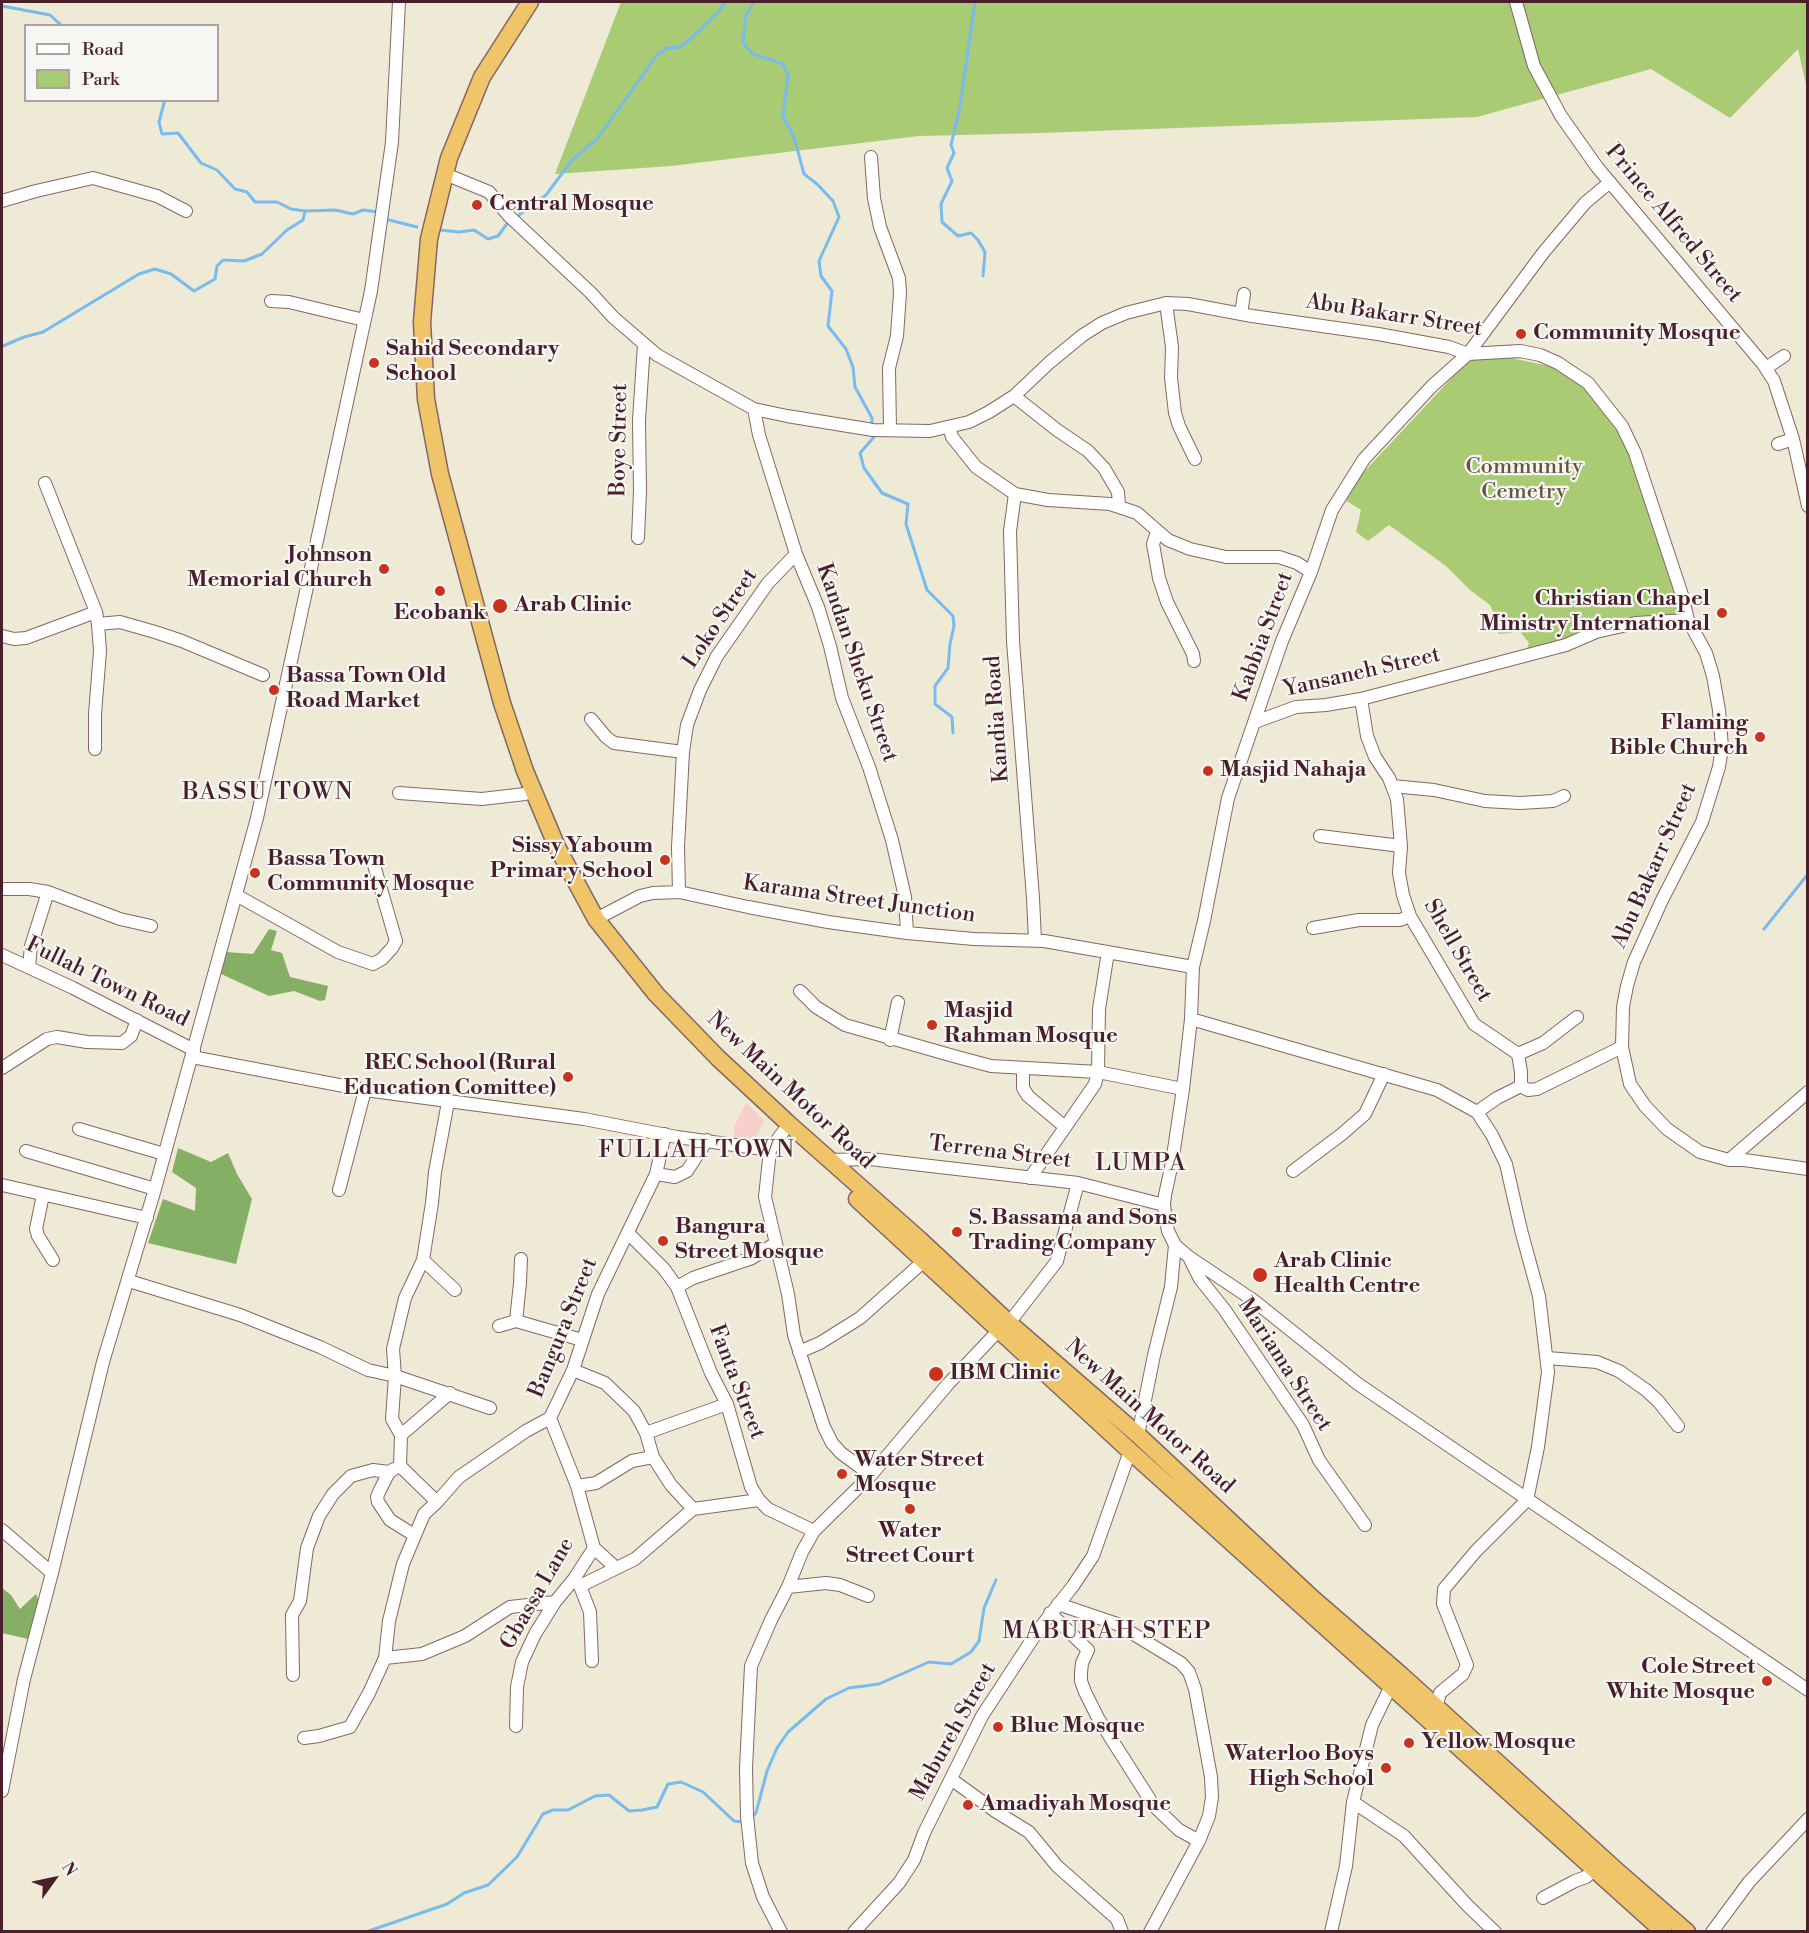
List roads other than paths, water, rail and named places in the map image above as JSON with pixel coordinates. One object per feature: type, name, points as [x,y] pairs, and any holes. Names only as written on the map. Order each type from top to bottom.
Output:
[{"type":"highway","name":"New Main Motor Road","points":[[518,2],[474,73],[440,156],[420,238],[414,321],[418,399],[430,475],[492,700],[516,774],[549,850],[587,924],[650,1000],[783,1132],[924,1261],[1138,1435],[1311,1597],[1594,1869],[1651,1911],[1688,1932]]},
{"type":"highway","name":"New Main Motor Road","points":[[530,2],[482,77],[445,174],[429,239],[422,321],[426,399],[440,474],[500,698],[525,771],[557,847],[596,919],[664,1002],[718,1058],[919,1239],[1004,1327],[1130,1451],[1396,1681],[1437,1708],[1651,1911],[1664,1932]]},
{"type":"street","points":[[2,1791],[24,1679],[104,1362],[193,1054],[256,818],[371,291],[392,142],[399,2]]},
{"type":"street","name":"Prince Alfred Street","points":[[1516,2],[1534,66],[1561,116],[1597,167],[1766,368],[1774,381],[1793,439],[1808,506]]},
{"type":"street","points":[[871,157],[874,198],[880,226],[899,278],[897,336],[889,368],[890,429]]},
{"type":"street","name":"Abu Bakarr Street","points":[[445,174],[489,192],[509,216],[591,293],[613,317],[657,355],[753,409],[873,430],[930,431],[969,422],[1014,396],[1057,356],[1102,323],[1126,313],[1166,303],[1188,304],[1378,334],[1449,347],[1468,354],[1520,351],[1540,355],[1558,363],[1588,383],[1622,426],[1635,453],[1682,595],[1688,620],[1706,653],[1713,676],[1721,738],[1719,767],[1702,822],[1662,900],[1634,962],[1626,986],[1622,1047],[1630,1084],[1645,1106],[1667,1129],[1700,1152],[1729,1160],[1808,1169]]},
{"type":"street","points":[[2,201],[36,190],[93,178],[157,196],[186,211]]},
{"type":"street","name":"Kabbia Street","points":[[1164,1205],[1183,1089],[1191,1019],[1193,967],[1228,798],[1282,641],[1311,572],[1332,510],[1364,459],[1432,386],[1468,354],[1543,253],[1585,203],[1610,182]]},
{"type":"street","points":[[1241,314],[1244,294]]},
{"type":"street","points":[[272,301],[289,302],[364,320]]},
{"type":"street","points":[[1166,303],[1172,347],[1171,378],[1175,413],[1195,459]]},
{"type":"street","name":"Boye Street","points":[[638,538],[639,420],[644,344]]},
{"type":"street","points":[[1766,368],[1784,356]]},
{"type":"street","points":[[1014,396],[1088,451],[1104,468],[1118,492],[1119,506]]},
{"type":"street","name":"Kandan Sheku Street","points":[[753,409],[796,554],[818,607],[842,698],[869,766],[892,840],[905,897],[908,933]]},
{"type":"street","points":[[949,427],[952,437],[976,467],[1015,494],[1048,500],[1119,506],[1137,513],[1168,540],[1190,549],[1226,557],[1279,557],[1297,563],[1311,572]]},
{"type":"street","points":[[1778,444],[1793,439]]},
{"type":"street","points":[[45,483],[97,618],[100,651],[95,749]]},
{"type":"street","name":"Kandia Road","points":[[1015,494],[1010,531],[1013,641],[1035,940]]},
{"type":"street","points":[[1157,532],[1153,544],[1159,578],[1167,602],[1193,654],[1194,661]]},
{"type":"street","name":"Loko Street","points":[[679,892],[678,847],[683,752],[687,725],[700,690],[717,656],[768,583],[796,554]]},
{"type":"street","points":[[2,636],[14,639],[27,638],[97,618],[154,632],[263,675]]},
{"type":"street","name":"Yansaneh Street","points":[[1255,722],[1296,707],[1361,699],[1566,645],[1606,630],[1636,623],[1688,620]]},
{"type":"street","name":"Shell Street","points":[[1361,699],[1367,736],[1375,757],[1389,778],[1396,799],[1401,846],[1400,873],[1403,895],[1410,916],[1474,1024],[1518,1054]]},
{"type":"street","points":[[591,718],[606,737],[614,743],[683,752]]},
{"type":"street","points":[[1392,786],[1434,790],[1485,801],[1520,803],[1553,801],[1564,796]]},
{"type":"street","points":[[399,793],[482,799],[525,794]]},
{"type":"street","points":[[1320,836],[1401,846]]},
{"type":"street","points":[[236,895],[338,952],[374,964],[387,954],[396,941],[374,865]]},
{"type":"street","points":[[2,889],[30,889],[48,892],[120,919],[151,926]]},
{"type":"street","points":[[29,967],[32,946],[48,892]]},
{"type":"street","name":"Karama Street Junction","points":[[596,919],[640,896],[653,892],[679,892],[817,920],[908,933],[974,939],[1035,940],[1193,967]]},
{"type":"street","points":[[1313,928],[1359,920],[1400,920],[1410,916]]},
{"type":"street","points":[[1030,1178],[1095,1084],[1098,1072],[1099,1009],[1108,952]]},
{"type":"street","name":"Fullah Town Road","points":[[2,955],[137,1020],[193,1054],[365,1090],[584,1119],[770,1150]]},
{"type":"street","points":[[800,991],[816,1007],[845,1025],[890,1040],[991,1066],[1098,1072],[1183,1089]]},
{"type":"street","points":[[890,1040],[897,1002]]},
{"type":"street","points":[[1521,1086],[1518,1054],[1543,1043],[1576,1017]]},
{"type":"street","points":[[1191,1019],[1437,1090],[1477,1112],[1492,1135],[1506,1164],[1539,1296],[1548,1372],[1538,1447],[1527,1500],[1476,1551],[1444,1589],[1443,1604],[1467,1665],[1463,1674],[1440,1693],[1437,1708]]},
{"type":"street","points":[[2,1068],[47,1039],[57,1037],[87,1042],[122,1043],[131,1036],[137,1020]]},
{"type":"street","points":[[1521,1086],[1528,1090],[1537,1089],[1622,1047]]},
{"type":"street","points":[[1023,1068],[1023,1088],[1028,1096],[1065,1127]]},
{"type":"street","points":[[1293,1171],[1365,1114],[1384,1074]]},
{"type":"street","points":[[1477,1112],[1497,1098],[1521,1086]]},
{"type":"street","points":[[339,1190],[365,1090]]},
{"type":"street","points":[[1729,1160],[1808,1092]]},
{"type":"street","points":[[437,1502],[400,1466],[401,1435],[392,1419],[395,1376],[393,1349],[405,1298],[423,1260],[435,1172],[448,1102]]},
{"type":"street","points":[[79,1129],[164,1154]]},
{"type":"street","points":[[783,1132],[770,1150],[765,1197],[788,1294],[794,1335],[824,1427],[832,1443],[841,1453],[871,1475]]},
{"type":"street","name":"Bangura Street","points":[[304,1738],[350,1727],[369,1693],[384,1658],[389,1621],[403,1564],[424,1514],[459,1476],[526,1431],[550,1418],[573,1370],[598,1294],[656,1174],[665,1134]]},
{"type":"street","points":[[656,1174],[675,1177],[687,1171],[707,1140]]},
{"type":"street","points":[[26,1151],[155,1189]]},
{"type":"street","name":"Terrena Street","points":[[829,1160],[870,1159],[1078,1184],[1164,1205]]},
{"type":"street","points":[[781,1932],[764,1897],[753,1863],[747,1816],[746,1768],[751,1666],[802,1552],[814,1531],[871,1475],[948,1384],[1004,1327],[1057,1261],[1078,1184]]},
{"type":"street","points":[[2,1185],[147,1218]]},
{"type":"street","points":[[43,1195],[36,1229],[53,1260]]},
{"type":"street","points":[[1164,1205],[1168,1231],[1175,1245],[1189,1257],[1253,1300],[1358,1384],[1808,1690]]},
{"type":"street","name":"Fanta Street","points":[[628,1233],[664,1269],[677,1287],[711,1373],[727,1404],[751,1487],[759,1500]]},
{"type":"street","points":[[677,1287],[693,1278],[752,1258],[776,1243]]},
{"type":"street","points":[[1138,1435],[1171,1287],[1175,1245]]},
{"type":"street","name":"Mariama Street","points":[[1189,1257],[1200,1279],[1224,1309],[1303,1425],[1325,1469],[1365,1525]]},
{"type":"street","points":[[516,1321],[520,1258]]},
{"type":"street","points":[[423,1260],[455,1290]]},
{"type":"street","points":[[799,1352],[820,1343],[860,1318],[924,1261]]},
{"type":"street","points":[[129,1281],[240,1316],[320,1347],[368,1370],[450,1393],[490,1408]]},
{"type":"street","points":[[499,1326],[516,1321],[582,1340]]},
{"type":"street","points":[[1548,1358],[1597,1362],[1618,1371],[1646,1390],[1678,1426]]},
{"type":"street","points":[[573,1370],[605,1383],[634,1411],[646,1433],[653,1457],[671,1485],[693,1509]]},
{"type":"street","points":[[401,1435],[450,1393]]},
{"type":"street","points":[[646,1433],[727,1404]]},
{"type":"street","name":"Gbassa Lane","points":[[516,1726],[517,1687],[522,1662],[535,1634],[555,1602],[577,1582],[594,1548],[577,1486],[550,1418]]},
{"type":"street","name":"Mabureh Street","points":[[854,1932],[899,1883],[914,1860],[924,1833],[982,1716],[1054,1609],[1093,1557],[1130,1451]]},
{"type":"street","points":[[577,1486],[596,1483],[632,1461],[653,1457]]},
{"type":"street","points":[[400,1466],[389,1472],[379,1492],[378,1502],[390,1520],[414,1534]]},
{"type":"street","points":[[293,1675],[292,1615],[300,1601],[307,1548],[319,1516],[333,1494],[351,1476],[373,1470],[389,1472]]},
{"type":"street","points":[[592,1661],[590,1612],[577,1582],[616,1569],[635,1559],[693,1509],[759,1500],[768,1509],[814,1531]]},
{"type":"street","points":[[2,1530],[52,1573]]},
{"type":"street","points":[[594,1548],[616,1569]]},
{"type":"street","points":[[788,1587],[826,1583],[840,1585],[868,1596]]},
{"type":"street","points":[[384,1658],[422,1654],[465,1636],[510,1606],[555,1602]]},
{"type":"street","points":[[1054,1609],[1117,1624],[1181,1663],[1189,1672],[1195,1689],[1211,1787],[1209,1816],[1199,1841],[1150,1932]]},
{"type":"street","points":[[1054,1609],[1088,1650],[1082,1663],[1081,1681],[1098,1718],[1154,1806],[1179,1830],[1199,1841]]},
{"type":"street","points":[[1331,1932],[1346,1866],[1353,1802],[1372,1725],[1396,1681]]},
{"type":"street","points":[[951,1779],[1029,1832],[1072,1880],[1117,1919],[1122,1932]]},
{"type":"street","points":[[1353,1802],[1404,1836],[1495,1932]]},
{"type":"street","points":[[1712,1932],[1749,1882],[1808,1819]]},
{"type":"street","points":[[1543,1898],[1586,1876],[1594,1869]]},
{"type":"waterway","points":[[519,215],[546,195],[572,160],[597,139],[657,55],[667,48],[680,47],[688,41],[719,11],[725,2]]},
{"type":"waterway","points":[[754,2],[746,15],[743,43],[753,54],[783,64],[788,75],[783,116],[794,137],[804,174],[833,201],[839,217],[819,261],[821,276],[832,291],[828,326],[846,349],[853,367],[855,387],[872,418],[872,428]]},
{"type":"waterway","points":[[975,2],[960,107],[951,145],[954,153],[947,168],[952,181],[941,204],[942,222],[958,236],[971,233],[978,240],[985,252],[983,276]]},
{"type":"waterway","points":[[2,6],[50,15],[60,24]]},
{"type":"waterway","points":[[164,102],[159,122],[162,134],[178,133],[201,163],[217,170],[235,189],[247,192],[255,202],[277,202],[291,209],[305,211],[335,210],[353,214],[363,210],[378,212]]},
{"type":"waterway","points":[[2,345],[43,332],[139,274],[155,269],[171,274],[194,291],[215,279],[217,266],[223,260],[244,261],[262,254],[287,230],[303,220],[305,211]]},
{"type":"waterway","points":[[389,220],[417,227]]},
{"type":"waterway","points":[[440,230],[459,232],[474,230],[488,239],[498,236],[509,221]]},
{"type":"waterway","points":[[874,434],[860,453],[864,468],[882,493],[908,504],[906,524],[927,590],[953,616],[954,626],[948,668],[935,686],[935,704],[952,717],[953,733]]},
{"type":"waterway","points":[[1764,929],[1808,874]]},
{"type":"waterway","points":[[751,1818],[756,1813],[767,1771],[777,1748],[788,1732],[826,1699],[849,1688],[879,1684],[929,1662],[951,1664],[971,1652],[979,1641],[984,1608],[996,1580]]},
{"type":"waterway","points":[[366,1932],[447,1904],[464,1893],[488,1885],[517,1857],[543,1814],[553,1810],[568,1810],[595,1796],[609,1795],[629,1811],[642,1810],[657,1807],[668,1784],[681,1782],[703,1792],[734,1821],[743,1822]]},
{"type":"place","name":"Central Mosque","points":[[477,205]]},
{"type":"place","name":"Community Mosque","points":[[1521,334]]},
{"type":"place","name":"Sahid Secondary School","points":[[374,363]]},
{"type":"place","name":"Johnson Memorial Church","points":[[384,569]]},
{"type":"place","name":"Ecobank","points":[[440,591]]},
{"type":"place","name":"Arab Clinic","points":[[500,606]]},
{"type":"place","name":"Christian Chapel Ministry International","points":[[1722,613]]},
{"type":"place","name":"Bassa Town Old Road Market","points":[[274,690]]},
{"type":"place","name":"Flaming Bible Church","points":[[1760,737]]},
{"type":"place","name":"Masjid Nahaja","points":[[1208,771]]},
{"type":"place","name":"Sissy Yaboum Primary School","points":[[665,860]]},
{"type":"place","name":"Bassa Town Community Mosque","points":[[255,873]]},
{"type":"place","name":"Masjid Rahman Mosque","points":[[932,1025]]},
{"type":"place","name":"REC School (Rural Education Comittee)","points":[[568,1077]]},
{"type":"place","name":"S. Bassama and Sons Trading Company","points":[[957,1232]]},
{"type":"place","name":"Bangura Street Mosque","points":[[663,1241]]},
{"type":"place","name":"Arab Clinic Health Centre","points":[[1260,1275]]},
{"type":"place","name":"IBM Clinic","points":[[936,1374]]},
{"type":"place","name":"Water Street Mosque","points":[[842,1474]]},
{"type":"place","name":"Water Street Court","points":[[910,1509]]},
{"type":"place","name":"Cole Street White Mosque","points":[[1767,1681]]},
{"type":"place","name":"Blue Mosque","points":[[998,1727]]},
{"type":"place","name":"Yellow Mosque","points":[[1409,1743]]},
{"type":"place","name":"Waterloo Boys High School","points":[[1386,1768]]},
{"type":"place","name":"Amadiyah Mosque","points":[[968,1805]]},
{"type":"district","name":"BASSU TOWN","points":[[268,793]]},
{"type":"district","name":"FULLAH TOWN","points":[[697,1151]]},
{"type":"district","name":"LUMPA","points":[[1141,1164]]},
{"type":"district","name":"MABURAH STEP","points":[[1107,1632]]},
{"type":"park label","name":"Community Cemetry","points":[[1524,480]]}]
